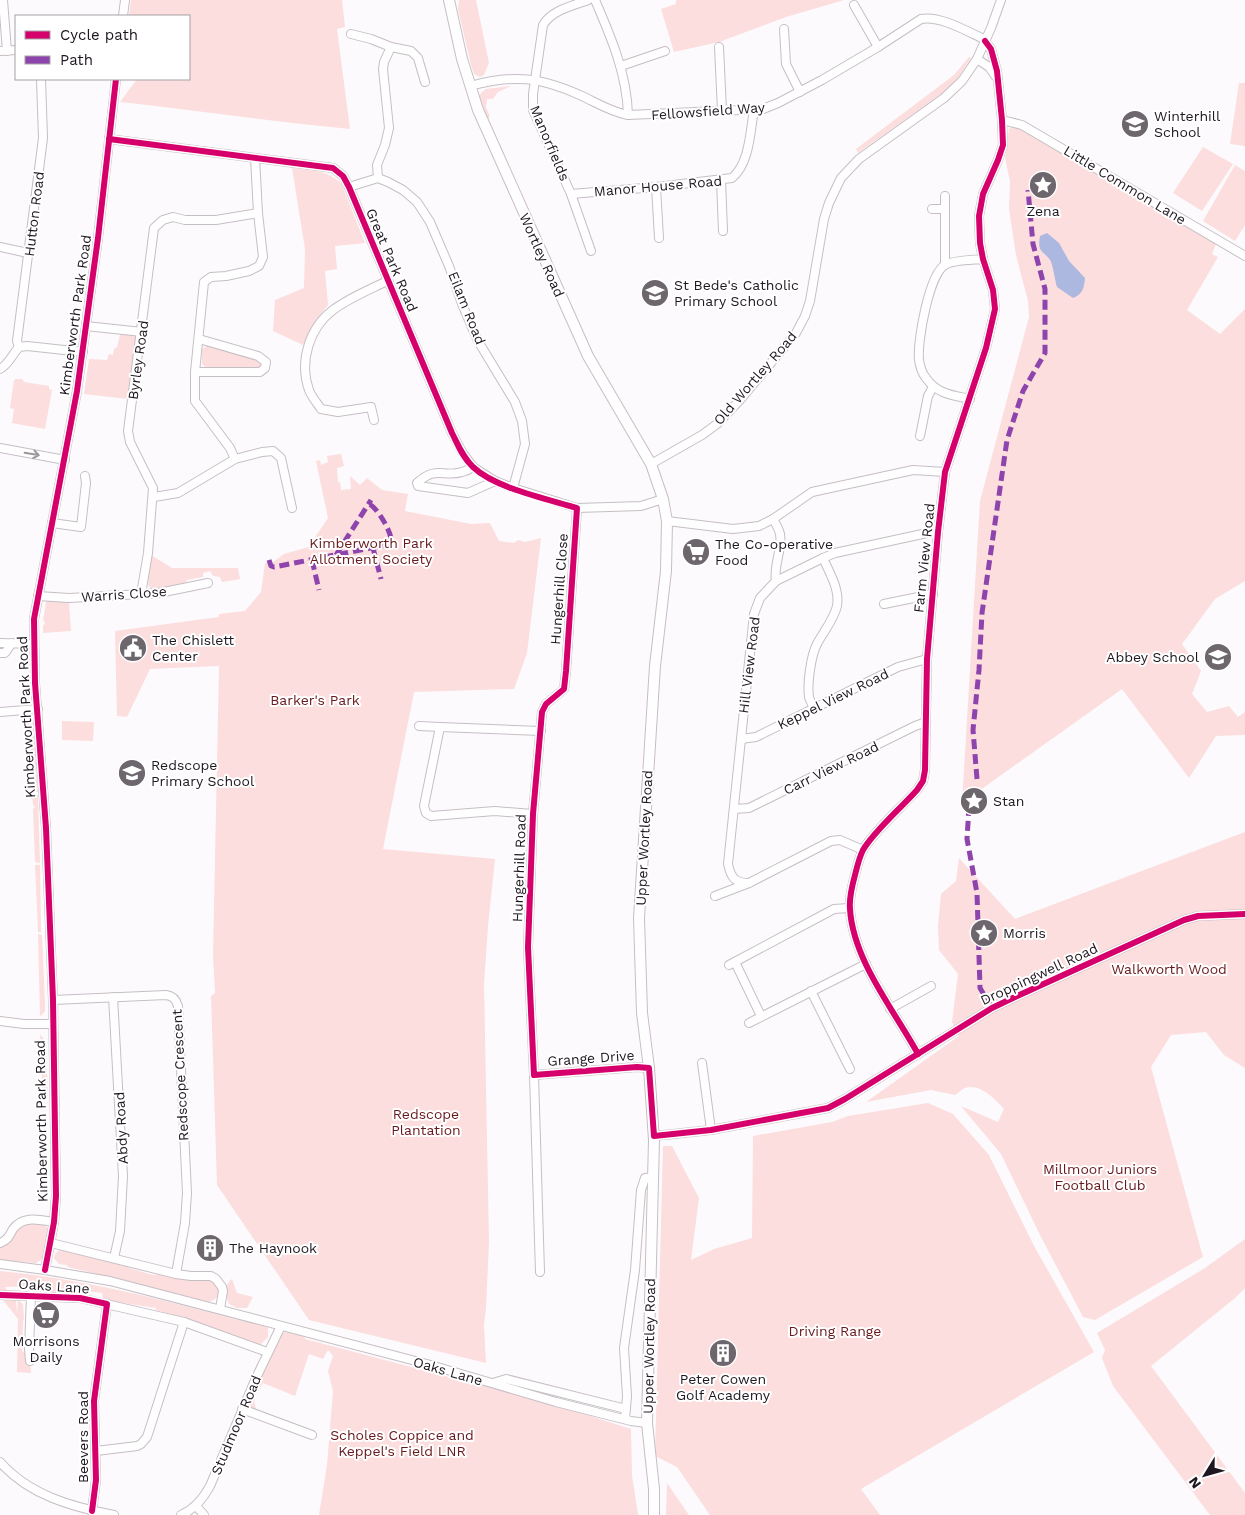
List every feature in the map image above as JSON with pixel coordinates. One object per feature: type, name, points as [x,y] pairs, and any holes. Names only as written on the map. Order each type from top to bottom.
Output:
[{"type":"main road","name":"Wortley Road","points":[[449,0],[470,86],[490,138],[585,348],[651,464],[663,499]]},
{"type":"main road","name":"Upper Wortley Road","points":[[654,1515],[654,1489],[647,1423],[654,1136],[650,1068],[642,1013],[639,918],[655,666],[666,571],[667,521],[663,499]]},
{"type":"street","points":[[3,0],[3,51]]},
{"type":"street","points":[[123,15],[125,0]]},
{"type":"street","name":"Manorfields","points":[[588,0],[555,13],[546,20],[541,31],[532,103],[533,110],[571,194],[591,252]]},
{"type":"street","points":[[595,0],[621,66],[626,88],[628,115]]},
{"type":"street","name":"Old Wortley Road","points":[[651,464],[702,435],[717,424],[739,401],[796,333],[810,301],[820,235],[829,203],[841,178],[869,150],[944,98],[962,81],[977,59],[1001,0]]},
{"type":"street","points":[[854,5],[878,47]]},
{"type":"street","name":"Fellowsfield Way","points":[[470,86],[510,78],[536,80],[565,89],[608,109],[628,115],[754,110],[773,106],[800,92],[878,47],[917,20],[927,18],[938,20],[985,40]]},
{"type":"street","points":[[784,29],[786,64],[800,92]]},
{"type":"street","points":[[352,34],[372,39],[391,47],[407,49],[415,54],[420,63],[425,82]]},
{"type":"street","name":"Farm View Road","points":[[918,1054],[903,1026],[890,1009],[857,946],[849,908],[859,860],[864,850],[870,840],[917,790],[925,770],[927,659],[945,472],[986,348],[995,309],[993,290],[983,259],[978,228],[983,194],[1003,145],[994,55],[985,40]]},
{"type":"street","points":[[349,187],[378,178],[377,165],[389,128],[383,69],[391,47]]},
{"type":"street","points":[[719,47],[722,111]]},
{"type":"street","points":[[621,66],[665,51]]},
{"type":"street","points":[[977,59],[989,66],[998,81]]},
{"type":"street","name":"Hutton Road","points":[[19,347],[17,341],[44,138],[41,80]]},
{"type":"street","name":"Kimberworth Park Road","points":[[45,1270],[51,1243],[56,1196],[53,1000],[46,828],[34,619],[74,414],[116,80]]},
{"type":"street","name":"Manor House Road","points":[[571,194],[732,178],[742,167],[745,158],[754,110]]},
{"type":"street","name":"Little Common Lane","points":[[1002,120],[1022,124],[1245,256]]},
{"type":"street","name":"Great Park Road","points":[[109,139],[333,168],[344,176],[452,434],[473,467],[495,481],[577,508],[641,506],[663,499]]},
{"type":"street","points":[[234,459],[230,448],[195,401],[195,372],[204,282],[211,277],[249,271],[259,266],[263,257],[255,158]]},
{"type":"street","name":"Eilam Road","points":[[378,178],[404,190],[417,202],[430,222],[450,266],[462,304],[478,341],[515,402],[522,421],[525,444],[513,488]]},
{"type":"street","points":[[720,180],[723,231]]},
{"type":"street","points":[[656,187],[659,238]]},
{"type":"street","points":[[945,196],[945,264],[934,279],[922,326],[919,350],[920,367],[926,379],[937,390],[970,399]]},
{"type":"street","points":[[932,209],[945,210]]},
{"type":"street","name":"Byrley Road","points":[[142,594],[154,497],[153,488],[130,442],[128,431],[154,228],[163,220],[173,217],[185,220],[216,220],[258,213]]},
{"type":"street","points":[[0,247],[28,253]]},
{"type":"street","points":[[945,264],[983,259]]},
{"type":"street","points":[[374,420],[371,407],[338,412],[321,409],[309,390],[306,350],[322,320],[333,310],[387,281]]},
{"type":"street","points":[[86,326],[142,332]]},
{"type":"street","points":[[195,372],[260,372],[265,368],[266,362],[258,356],[199,339]]},
{"type":"street","points":[[0,369],[10,362],[19,347],[27,346],[83,352]]},
{"type":"street","points":[[919,432],[928,396],[933,387]]},
{"type":"street","points":[[0,448],[65,460]]},
{"type":"street","points":[[154,497],[178,493],[234,459],[273,451],[281,458],[292,508]]},
{"type":"street","points":[[473,467],[461,473],[425,475],[416,482],[418,486],[427,489],[468,493],[495,481]]},
{"type":"street","points":[[667,521],[734,529],[759,526],[773,519],[812,492],[913,470],[945,472]]},
{"type":"street","points":[[52,523],[81,527],[86,483],[85,476]]},
{"type":"street","name":"Hungerhill Close","points":[[566,671],[577,508]]},
{"type":"street","points":[[773,519],[780,532],[775,567],[776,581]]},
{"type":"street","name":"Hill View Road","points":[[749,883],[735,881],[730,874],[728,864],[754,614],[760,598],[776,581],[823,558],[854,549],[938,532]]},
{"type":"street","points":[[814,708],[809,697],[813,657],[817,644],[825,633],[837,606],[837,594],[823,558]]},
{"type":"street","name":"Warris Close","points":[[38,596],[69,598],[142,594],[175,591],[208,583]]},
{"type":"street","points":[[884,604],[932,594]]},
{"type":"street","points":[[0,643],[34,644]]},
{"type":"street","points":[[0,653],[5,653],[12,643]]},
{"type":"street","name":"Keppel View Road","points":[[740,739],[756,737],[898,667],[927,659]]},
{"type":"street","name":"Hungerhill Road","points":[[540,1272],[528,947],[533,814],[542,712],[546,704],[564,690],[566,671]]},
{"type":"street","points":[[0,712],[38,709]]},
{"type":"street","name":"Carr View Road","points":[[734,810],[749,808],[926,722]]},
{"type":"street","points":[[419,726],[541,731]]},
{"type":"street","points":[[440,727],[424,806],[426,813],[431,816],[495,811],[533,814]]},
{"type":"street","points":[[715,896],[749,883],[831,841],[840,840],[864,850]]},
{"type":"street","points":[[761,1016],[732,963],[834,909],[849,908]]},
{"type":"street","name":"Droppingwell Road","points":[[654,1136],[711,1130],[828,1108],[992,1008],[1184,920],[1198,916],[1245,914]]},
{"type":"street","points":[[749,1023],[866,964]]},
{"type":"street","points":[[890,1009],[931,986]]},
{"type":"street","points":[[811,991],[850,1069]]},
{"type":"street","name":"Redscope Crescent","points":[[53,1000],[166,995],[172,996],[176,1000],[178,1006],[187,1193],[185,1223],[176,1274]]},
{"type":"street","name":"Abdy Road","points":[[113,997],[123,1176],[120,1231],[114,1258]]},
{"type":"street","points":[[0,1021],[24,1024],[52,1024]]},
{"type":"street","points":[[702,1063],[711,1130]]},
{"type":"street","name":"Grange Drive","points":[[534,1075],[637,1067],[650,1068]]},
{"type":"street","name":"Upper Wortley Road","points":[[625,1419],[624,1348],[635,1270],[641,1190],[645,1178],[654,1177]]},
{"type":"street","points":[[0,1243],[8,1239],[14,1227],[25,1220],[54,1222]]},
{"type":"street","points":[[51,1243],[176,1274],[211,1276],[222,1287],[220,1309]]},
{"type":"street","name":"Oaks Lane","points":[[0,1264],[110,1281],[427,1364],[625,1419],[647,1423]]},
{"type":"street","name":"Oaks Lane","points":[[0,1295],[80,1298],[184,1322],[268,1352]]},
{"type":"street","points":[[30,1361],[31,1295]]},
{"type":"street","name":"Beevers Road","points":[[92,1511],[96,1480],[94,1401],[107,1304]]},
{"type":"street","points":[[96,1451],[137,1446],[147,1437],[184,1322]]},
{"type":"street","name":"Studmoor Road","points":[[181,1515],[196,1506],[205,1496],[242,1409],[281,1326]]},
{"type":"street","points":[[491,1383],[506,1379],[626,1409]]},
{"type":"street","points":[[242,1409],[312,1435]]},
{"type":"street","points":[[0,1462],[22,1482],[40,1493],[65,1504],[114,1515]]},
{"type":"street","points":[[196,1506],[204,1515]]},
{"type":"green space","points":[[131,0],[342,0],[345,27],[337,29],[350,129],[120,102],[136,80],[190,80],[190,15],[129,15]]},
{"type":"green space","points":[[459,0],[476,0],[489,63],[484,75],[480,77],[474,74],[471,65],[458,9]]},
{"type":"green space","points":[[676,0],[844,0],[786,17],[719,42],[674,52],[661,9],[676,4]]},
{"type":"green space","points":[[969,57],[971,58],[958,78],[947,90],[858,153],[856,149],[954,75]]},
{"type":"green space","points":[[1239,83],[1245,83],[1245,146],[1230,144]]},
{"type":"green space","points":[[511,86],[498,92],[493,99],[487,99],[486,107],[490,117],[488,119],[479,98],[481,93],[486,89]]},
{"type":"green space","points":[[1009,128],[1030,129],[1193,225],[1216,244],[1212,254],[1218,257],[1187,310],[1220,334],[1245,309],[1245,581],[1215,599],[1182,644],[1201,671],[1192,694],[1207,712],[1229,706],[1238,717],[1245,712],[1245,735],[1216,736],[1189,778],[1122,689],[962,803],[980,501],[1029,317],[1028,301],[1016,255],[1009,209],[1010,181],[1005,158]]},
{"type":"green space","points":[[1203,147],[1233,164],[1202,211],[1173,193]]},
{"type":"green space","points":[[1235,165],[1245,171],[1245,225],[1235,241],[1203,221]]},
{"type":"green space","points":[[292,168],[332,176],[342,185],[365,243],[335,246],[337,269],[325,271],[328,305],[316,320],[303,345],[273,331],[275,300],[304,288],[305,249]]},
{"type":"green space","points":[[120,335],[133,335],[138,341],[131,395],[128,399],[84,394],[89,359],[107,360],[109,354],[113,355]]},
{"type":"green space","points":[[208,345],[261,360],[263,364],[260,369],[207,369],[202,364],[202,349]]},
{"type":"green space","points":[[14,380],[49,386],[49,389],[52,390],[45,429],[12,423],[14,409],[10,408]]},
{"type":"green space","name":"Barker's Park","points":[[341,454],[344,466],[337,468],[338,482],[340,482],[341,490],[351,489],[350,476],[360,485],[367,478],[382,490],[408,494],[405,511],[471,524],[490,523],[499,541],[514,543],[518,540],[525,542],[541,538],[527,653],[514,689],[414,692],[383,849],[495,859],[484,984],[489,1242],[484,1325],[486,1363],[309,1320],[217,1185],[211,996],[215,993],[213,955],[219,666],[150,669],[127,717],[117,716],[115,631],[219,617],[219,614],[245,611],[261,592],[265,563],[273,562],[284,554],[312,546],[311,543],[328,518],[316,461],[320,460],[321,465],[328,462],[327,456]]},
{"type":"green space","points":[[151,555],[172,568],[238,568],[240,579],[222,582],[220,577],[213,576],[210,571],[203,573],[203,577],[187,580],[184,585],[153,590],[148,585]]},
{"type":"green space","points":[[50,599],[69,602],[71,631],[43,633],[46,602]]},
{"type":"green space","points":[[27,716],[33,722],[38,792],[33,792]]},
{"type":"green space","points":[[62,721],[94,722],[93,741],[62,740]]},
{"type":"green space","points":[[32,795],[38,795],[40,863],[35,862],[33,809],[35,807]]},
{"type":"green space","points":[[1245,832],[1245,1068],[1224,1055],[1206,1032],[1171,1035],[1151,1067],[1203,1257],[1095,1320],[1083,1317],[1040,1235],[1001,1154],[961,1106],[998,1122],[1004,1109],[997,1101],[982,1090],[971,1087],[955,1095],[931,1090],[866,1102],[959,1036],[952,1022],[958,974],[939,950],[938,926],[941,894],[956,881],[959,858],[1015,919]]},
{"type":"green space","points":[[35,865],[40,865],[41,932],[38,932]]},
{"type":"green space","points":[[38,934],[42,935],[45,1003],[45,1011],[40,1016]]},
{"type":"green space","points":[[40,1034],[46,1042],[48,1098],[43,1099]]},
{"type":"green space","name":"Driving Range","points":[[928,1103],[953,1114],[989,1155],[1034,1246],[1094,1352],[861,1489],[880,1515],[710,1515],[677,1467],[655,1456],[663,1146],[672,1146],[699,1198],[691,1260],[714,1249],[752,1238],[753,1136],[832,1122],[848,1116]]},
{"type":"green space","points":[[26,1222],[44,1224],[48,1228],[44,1258],[36,1263],[0,1260],[0,1245],[12,1237],[19,1227]]},
{"type":"green space","points":[[1245,1239],[1245,1288],[1151,1366],[1245,1493],[1245,1515],[1210,1515],[1113,1386],[1102,1358],[1105,1350],[1097,1333],[1205,1268]]},
{"type":"green space","points":[[62,1248],[124,1264],[129,1268],[153,1275],[162,1274],[213,1279],[219,1288],[218,1296],[208,1302],[68,1267],[67,1265],[59,1264],[54,1258],[56,1253]]},
{"type":"green space","points":[[0,1271],[91,1285],[259,1324],[268,1328],[268,1337],[261,1344],[254,1345],[187,1319],[156,1310],[156,1308],[103,1300],[102,1293],[65,1289],[64,1295],[36,1292],[37,1286],[5,1287],[8,1292],[0,1292]]},
{"type":"green space","points":[[232,1279],[237,1293],[253,1297],[247,1308],[237,1308],[229,1304],[227,1287]]},
{"type":"green space","points":[[3,1300],[16,1300],[17,1314],[18,1300],[23,1304],[22,1351],[25,1353],[25,1362],[30,1361],[31,1373],[17,1372],[18,1319]]},
{"type":"green space","name":"Scholes Coppice and Keppel's Field LNR","points":[[286,1332],[304,1336],[305,1339],[556,1405],[631,1429],[632,1475],[638,1515],[319,1515],[327,1465],[333,1391],[328,1371],[333,1356],[328,1350],[323,1359],[309,1354],[295,1396],[263,1383],[254,1400],[258,1412],[249,1409],[247,1405],[280,1334]]},
{"type":"green space","points":[[667,1483],[689,1515],[666,1515]]},
{"type":"water","points":[[1047,233],[1059,243],[1069,261],[1085,278],[1079,295],[1073,298],[1057,287],[1051,262],[1039,246],[1040,236]]},
{"type":"marked path","points":[[977,779],[973,730],[982,613],[1007,440],[1023,391],[1045,353],[1045,289],[1033,244],[1028,190]]},
{"type":"marked path","points":[[336,555],[371,500]]},
{"type":"marked path","points":[[269,560],[271,566],[274,567],[391,544],[390,534],[384,522],[376,510],[369,504]]},
{"type":"marked path","points":[[373,548],[381,579]]},
{"type":"marked path","points":[[312,560],[319,590]]},
{"type":"marked path","points":[[970,791],[967,839],[977,893],[980,988],[992,1008]]},
{"type":"cycle path","points":[[918,1054],[867,966],[853,928],[850,901],[859,859],[863,850],[881,827],[917,790],[923,781],[925,770],[927,659],[945,472],[986,348],[995,309],[993,290],[980,243],[979,216],[983,194],[1003,145],[997,71],[991,49],[985,41]]},
{"type":"cycle path","points":[[45,1270],[54,1222],[56,1196],[53,1000],[46,828],[35,683],[34,619],[77,391],[98,238],[116,80]]},
{"type":"cycle path","points":[[109,139],[333,168],[343,176],[349,187],[452,433],[466,460],[494,481],[522,492],[577,508],[564,689],[546,704],[542,712],[533,814],[528,947],[534,1075],[637,1067],[649,1068],[654,1136],[711,1130],[828,1108],[992,1008],[1015,997],[1184,920],[1198,916],[1245,914]]},
{"type":"cycle path","points":[[0,1295],[80,1298],[107,1304],[94,1401],[96,1480],[92,1511]]},
{"type":"place","name":"Winterhill School","points":[[1135,124]]},
{"type":"place","name":"Zena","points":[[1043,185]]},
{"type":"place","name":"St Bede's Catholic Primary School","points":[[655,293]]},
{"type":"place","name":"The Co-operative Food","points":[[696,552]]},
{"type":"place","name":"The Chislett Center","points":[[133,648]]},
{"type":"place","name":"Abbey School","points":[[1218,657]]},
{"type":"place","name":"Redscope Primary School","points":[[132,773]]},
{"type":"place","name":"Stan","points":[[974,801]]},
{"type":"place","name":"Morris","points":[[984,933]]},
{"type":"place","name":"The Haynook","points":[[210,1248]]},
{"type":"place","name":"Morrisons Daily","points":[[46,1315]]},
{"type":"place","name":"Peter Cowen Golf Academy","points":[[723,1353]]},
{"type":"park label","name":"Kimberworth Park Allotment Society","points":[[371,552]]},
{"type":"park label","name":"Walkworth Wood","points":[[1169,969]]},
{"type":"park label","name":"Redscope Plantation","points":[[426,1122]]},
{"type":"park label","name":"Millmoor Juniors Football Club","points":[[1100,1178]]}]
